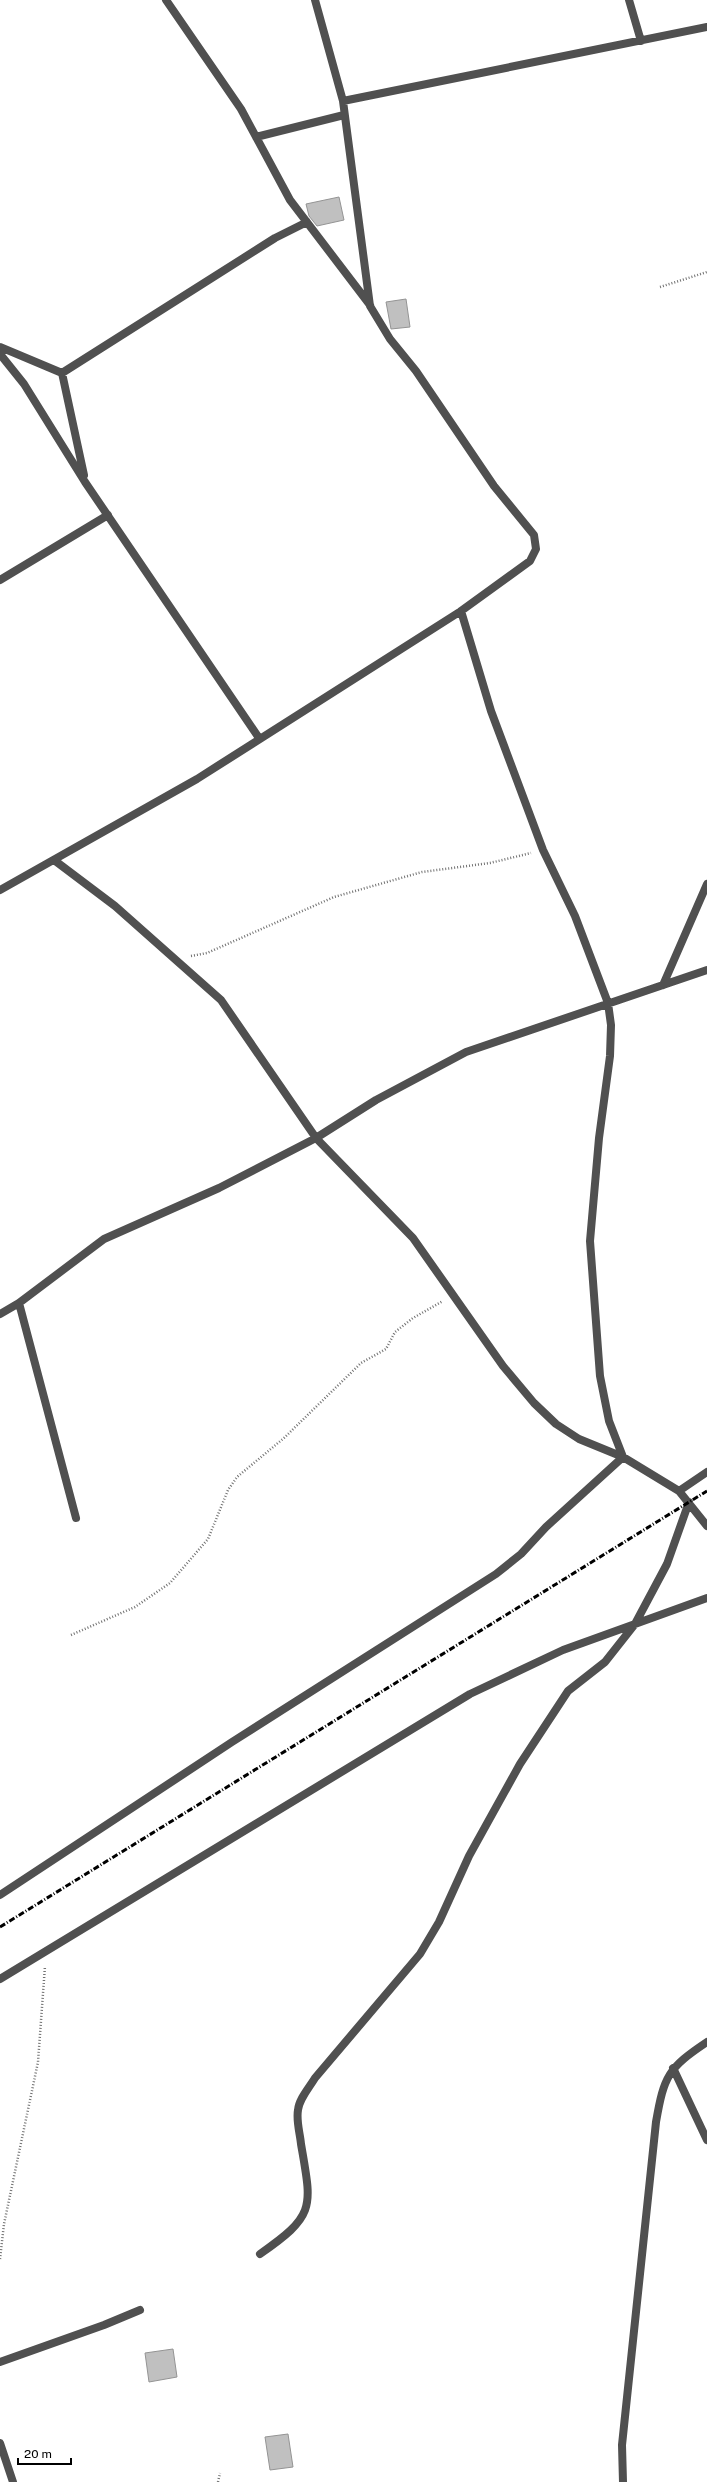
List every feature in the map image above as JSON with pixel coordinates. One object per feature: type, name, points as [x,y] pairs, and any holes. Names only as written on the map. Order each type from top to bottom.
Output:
[{"type":"street","points":[[0,890],[198,778],[461,611],[530,561],[536,549],[534,535],[494,486],[416,371],[390,339],[370,306],[290,200],[242,109],[166,0]]},
{"type":"street","points":[[315,0],[343,101],[370,306]]},
{"type":"street","points":[[629,0],[641,41]]},
{"type":"street","points":[[343,101],[707,27]]},
{"type":"street","points":[[256,137],[344,115]]},
{"type":"street","points":[[62,373],[275,238],[307,222]]},
{"type":"street","points":[[0,347],[62,373]]},
{"type":"street","points":[[0,354],[24,384],[85,482],[259,738]]},
{"type":"street","points":[[62,373],[85,482]]},
{"type":"street","points":[[0,580],[108,515]]},
{"type":"street","points":[[461,611],[491,711],[542,850],[575,916],[608,1003],[611,1025],[610,1056],[599,1138],[590,1241],[600,1376],[609,1421],[623,1457]]},
{"type":"street","points":[[54,860],[116,906],[221,1000],[316,1138],[413,1238],[503,1366],[534,1402],[556,1424],[579,1439],[623,1457],[679,1491],[707,1526]]},
{"type":"street","points":[[663,985],[707,884]]},
{"type":"street","points":[[0,1314],[19,1303],[104,1239],[219,1188],[316,1138],[376,1100],[466,1052],[530,1032],[608,1003],[707,970]]},
{"type":"street","points":[[19,1303],[76,1518]]},
{"type":"street","points":[[0,1895],[232,1742],[496,1574],[521,1554],[546,1527],[623,1457]]},
{"type":"street","points":[[679,1491],[707,1472]]},
{"type":"street","points":[[260,2254],[289,2233],[305,2213],[309,2191],[297,2118],[301,2100],[315,2078],[420,1954],[439,1922],[469,1856],[520,1764],[568,1691],[604,1662],[635,1624],[666,1564],[689,1502]]},
{"type":"street","points":[[0,1979],[46,1949],[470,1694],[564,1650],[707,1598]]},
{"type":"street","points":[[623,2482],[622,2445],[656,2122],[662,2088],[673,2068],[707,2042]]},
{"type":"street","points":[[673,2068],[707,2140]]},
{"type":"street","points":[[0,2362],[104,2325],[140,2310]]},
{"type":"street","points":[[0,2443],[13,2482]]},
{"type":"path","points":[[660,287],[707,272]]},
{"type":"path","points":[[175,959],[207,953],[334,897],[422,872],[490,863],[542,850]]},
{"type":"path","points":[[71,1635],[136,1607],[170,1583],[208,1539],[228,1490],[249,1465],[279,1442],[361,1363],[386,1349],[395,1332],[413,1318],[452,1295]]},
{"type":"path","points":[[0,2259],[4,2224],[38,2062],[46,1949]]},
{"type":"path","points":[[218,2482],[220,2473]]},
{"type":"building","points":[[339,197],[344,220],[317,226],[309,216],[306,204]]},
{"type":"building","points":[[406,299],[410,327],[391,329],[386,302]]},
{"type":"building","points":[[173,2349],[177,2377],[149,2382],[145,2353]]},
{"type":"building","points":[[288,2434],[293,2467],[270,2470],[265,2437]]},
{"type":"railway","points":[[0,1927],[707,1491]]}]
